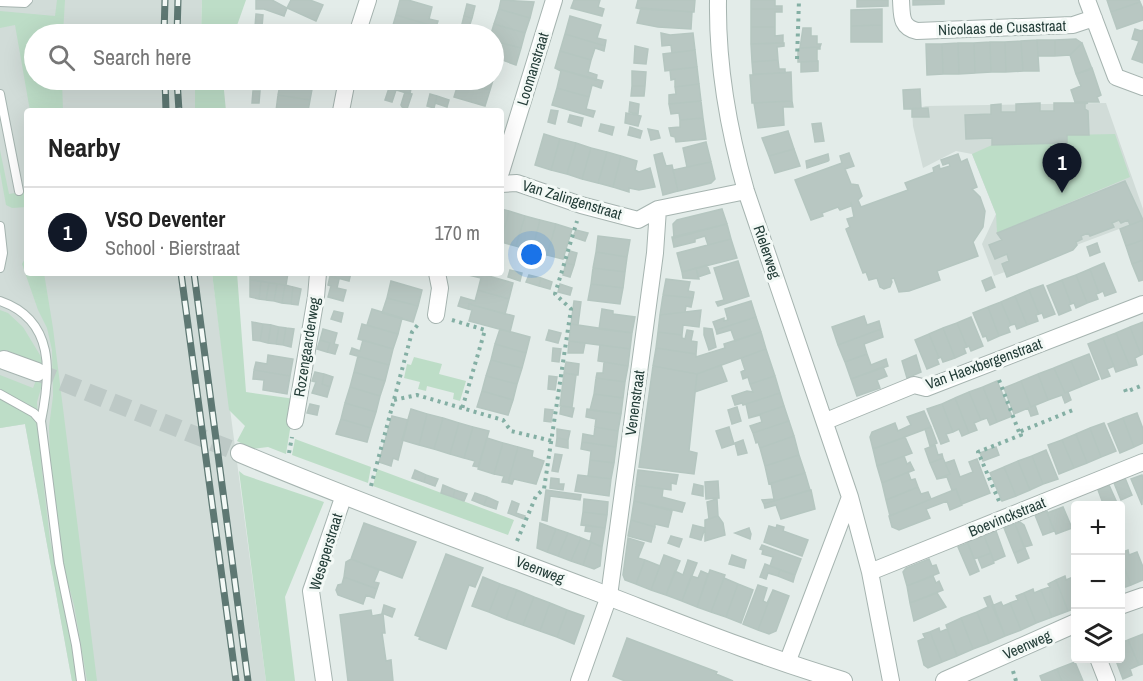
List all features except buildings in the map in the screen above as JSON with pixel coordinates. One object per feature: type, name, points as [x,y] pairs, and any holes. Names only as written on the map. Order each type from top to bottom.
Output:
[{"type":"street","points":[[360,24],[368,0]]},
{"type":"street","name":"Loomanstraat","points":[[504,162],[554,0]]},
{"type":"street","name":"Rielerweg","points":[[718,0],[719,49],[725,104],[734,147],[746,191],[850,497],[870,572],[891,681]]},
{"type":"street","name":"Nicolaas de Cusastraat","points":[[901,0],[902,22],[909,29],[917,31],[1073,25],[1094,18]]},
{"type":"street","points":[[1088,0],[1116,77],[1143,87]]},
{"type":"street","points":[[342,108],[345,90]]},
{"type":"street","name":"Van Zalingenstraat","points":[[504,184],[517,183],[581,206],[638,220],[658,209],[746,191]]},
{"type":"street","name":"Venenstraat","points":[[609,596],[655,253],[658,209]]},
{"type":"street","name":"Rozengaarderweg","points":[[295,421],[318,276]]},
{"type":"street","points":[[436,315],[440,288],[438,276]]},
{"type":"street","name":"Van Haexbergenstraat","points":[[826,421],[914,385],[926,388],[1143,304]]},
{"type":"street","points":[[4,360],[37,372]]},
{"type":"street","name":"Veenweg","points":[[240,453],[510,559],[787,663],[843,681]]},
{"type":"street","name":"Boevinckstraat","points":[[870,572],[1143,462]]},
{"type":"street","name":"Weseperstraat","points":[[324,681],[311,591],[344,495]]},
{"type":"street","points":[[787,663],[850,497]]},
{"type":"street","points":[[579,681],[609,596]]},
{"type":"street","points":[[1125,603],[1143,597]]},
{"type":"street","name":"Veenweg","points":[[945,681],[1071,625]]},
{"type":"street","points":[[1100,663],[1107,681]]},
{"type":"lane","points":[[0,2],[25,3],[28,0]]},
{"type":"lane","points":[[0,94],[19,191]]},
{"type":"lane","points":[[0,226],[3,253],[0,268]]},
{"type":"lane","points":[[0,300],[14,305],[29,317],[46,353],[47,393],[41,421],[59,563],[81,681]]},
{"type":"lane","points":[[0,394],[34,413],[41,421]]},
{"type":"path","points":[[797,59],[799,0]]},
{"type":"path","points":[[510,559],[536,496],[544,489],[571,309],[555,294],[581,206]]},
{"type":"path","points":[[366,504],[412,332],[427,313],[485,330],[462,409]]},
{"type":"path","points":[[992,362],[1021,435],[978,452],[1005,518]]},
{"type":"path","points":[[1125,389],[1126,392],[1143,386]]},
{"type":"path","points":[[394,400],[417,395],[503,420],[512,431],[552,441]]},
{"type":"path","points":[[1019,432],[1073,410]]},
{"type":"path","points":[[287,472],[295,421]]},
{"type":"shaded area","points":[[0,0],[202,0],[201,24],[24,24],[24,90],[195,90],[195,108],[24,108],[24,276],[212,276],[266,681],[72,681],[25,424],[0,428]]},
{"type":"shaded area","points":[[1106,103],[1143,209],[1143,220],[994,276],[982,244],[996,214],[972,154],[956,151],[923,168],[913,126],[912,110],[926,106]]},
{"type":"green space","points":[[57,0],[65,0],[64,24],[24,24],[24,77],[15,25],[0,28],[0,11],[55,16]]},
{"type":"green space","points":[[202,0],[246,0],[238,24],[201,24]]},
{"type":"green space","points":[[26,90],[62,90],[63,108],[29,108]]},
{"type":"green space","points":[[195,90],[224,90],[226,108],[195,108]]},
{"type":"green space","points":[[1115,134],[1130,177],[997,233],[996,214],[972,154],[992,145],[1066,143],[1067,135]]},
{"type":"green space","points":[[0,150],[9,194],[24,192],[24,207],[12,208],[6,205],[0,172]]},
{"type":"green space","points":[[26,276],[44,276],[97,681],[87,681],[74,605],[58,535],[50,459],[49,427],[53,396],[52,350],[47,328]]},
{"type":"green space","points":[[212,276],[237,276],[246,392],[295,399],[286,454],[268,447],[252,449],[237,441],[245,426],[229,410]]},
{"type":"green space","points":[[0,310],[8,313],[23,327],[40,355],[44,368],[37,402],[42,470],[50,540],[66,606],[78,681],[72,681],[25,424],[0,428],[0,375],[33,388],[42,365],[6,350],[0,365]]},
{"type":"green space","points":[[414,357],[442,364],[439,374],[466,381],[460,401],[453,399],[454,393],[427,386],[426,391],[418,389],[420,382],[404,378],[407,364],[411,365]]},
{"type":"green space","points":[[295,439],[371,467],[368,483],[292,455]]},
{"type":"green space","points":[[377,469],[514,520],[508,535],[373,486]]},
{"type":"green space","points":[[239,471],[244,475],[324,502],[285,597],[295,681],[266,681]]},
{"type":"tunnel","points":[[37,372],[240,453]]},
{"type":"railway","points":[[164,24],[165,0]]},
{"type":"railway","points":[[177,24],[178,0]]},
{"type":"railway","points":[[165,90],[166,108]]},
{"type":"railway","points":[[178,90],[179,108]]},
{"type":"railway","points":[[181,276],[236,681]]},
{"type":"railway","points":[[194,276],[248,681]]},
{"type":"place","name":"VSO Deventer","points":[[1062,193]]}]
